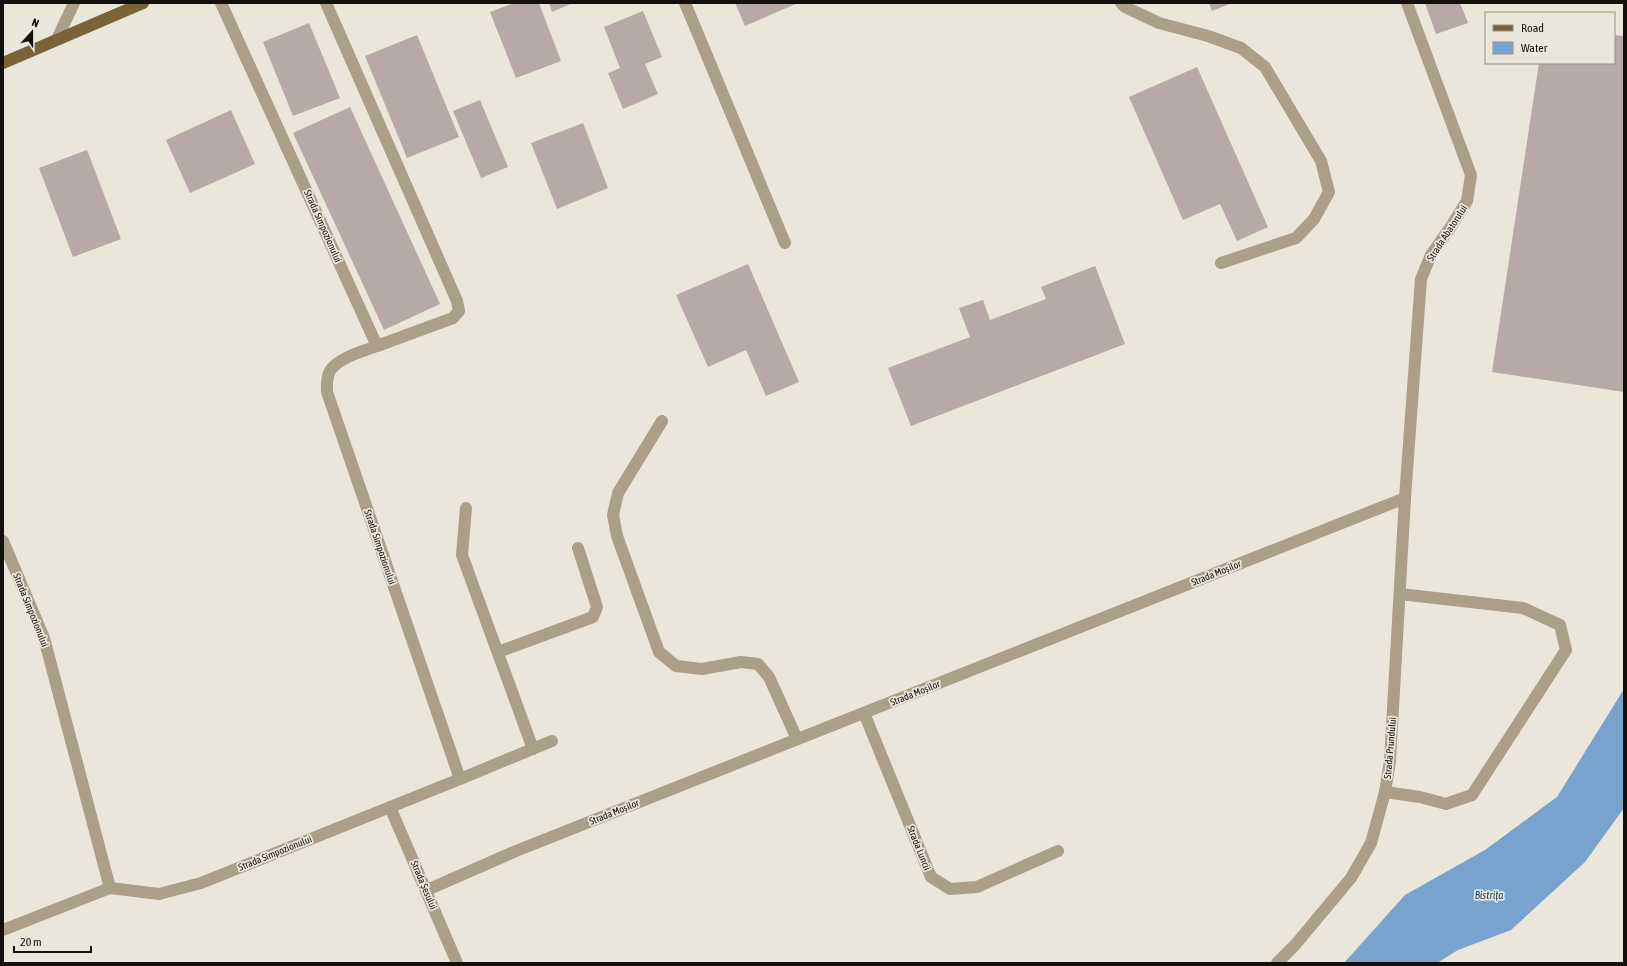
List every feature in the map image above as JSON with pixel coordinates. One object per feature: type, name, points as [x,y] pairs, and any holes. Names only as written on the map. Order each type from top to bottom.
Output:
[{"type":"main road","points":[[3,63],[144,3]]},
{"type":"street","points":[[57,39],[74,3]]},
{"type":"street","name":"Strada Simpozionului","points":[[3,930],[110,888],[159,894],[201,883],[460,779],[327,392],[327,381],[330,370],[338,362],[377,346],[222,3]]},
{"type":"street","points":[[326,3],[457,301],[459,311],[453,318],[377,346]]},
{"type":"street","points":[[685,3],[785,244]]},
{"type":"street","points":[[1121,3],[1125,7],[1159,23],[1208,36],[1241,48],[1265,67],[1321,161],[1329,192],[1314,219],[1296,238],[1221,263]]},
{"type":"street","name":"Strada Abatorului","points":[[1405,498],[1421,279],[1431,255],[1467,201],[1472,175],[1407,3]]},
{"type":"street","points":[[662,421],[618,493],[614,515],[617,536],[659,652],[676,666],[702,669],[741,662],[758,664],[769,678],[798,739]]},
{"type":"street","name":"Strada Prundului","points":[[1277,963],[1295,945],[1351,878],[1371,843],[1385,792],[1390,761],[1405,498]]},
{"type":"street","name":"Strada Moșilor","points":[[427,890],[516,851],[1405,498]]},
{"type":"street","points":[[466,508],[462,555],[533,749]]},
{"type":"street","name":"Strada Simpozionului","points":[[3,541],[44,638],[110,888]]},
{"type":"street","points":[[498,652],[593,617],[597,607],[578,548]]},
{"type":"street","points":[[1385,792],[1420,797],[1446,804],[1472,795],[1566,650],[1560,625],[1523,608],[1400,594]]},
{"type":"street","name":"Strada Luncii","points":[[864,713],[931,877],[950,889],[977,888],[1058,852]]},
{"type":"street","points":[[460,779],[552,741]]},
{"type":"street","name":"Strada Șesului","points":[[390,807],[427,890],[457,963]]},
{"type":"water","name":"Bistrița","points":[[1624,689],[1624,808],[1585,862],[1511,930],[1458,950],[1437,963],[1344,963],[1405,895],[1485,850],[1557,797]]},
{"type":"building","points":[[514,3],[539,3],[561,61],[516,78],[490,12]]},
{"type":"building","points":[[549,3],[573,3],[552,12]]},
{"type":"building","points":[[735,3],[798,3],[745,26]]},
{"type":"building","points":[[1209,3],[1232,3],[1212,11]]},
{"type":"building","points":[[1425,3],[1460,3],[1468,23],[1436,34]]},
{"type":"building","points":[[643,11],[662,57],[645,64],[658,94],[623,109],[608,73],[620,68],[604,27]]},
{"type":"building","points":[[309,23],[340,98],[293,116],[263,42]]},
{"type":"building","points":[[417,35],[459,137],[407,158],[365,56]]},
{"type":"building","points":[[1615,35],[1624,36],[1624,392],[1492,372],[1539,64],[1615,64]]},
{"type":"building","points":[[1197,67],[1268,227],[1237,241],[1220,204],[1183,220],[1129,97]]},
{"type":"building","points":[[480,100],[508,167],[481,178],[453,111]]},
{"type":"building","points":[[350,107],[440,304],[384,330],[293,133]]},
{"type":"building","points":[[231,110],[255,164],[190,193],[166,140]]},
{"type":"building","points":[[583,123],[608,188],[557,209],[531,143]]},
{"type":"building","points":[[87,150],[121,239],[73,257],[39,168]]},
{"type":"building","points":[[748,264],[799,382],[766,396],[746,350],[708,367],[676,295]]},
{"type":"building","points":[[1095,266],[1125,344],[911,426],[888,368],[970,337],[959,308],[983,300],[990,320],[1046,299],[1041,287]]}]
